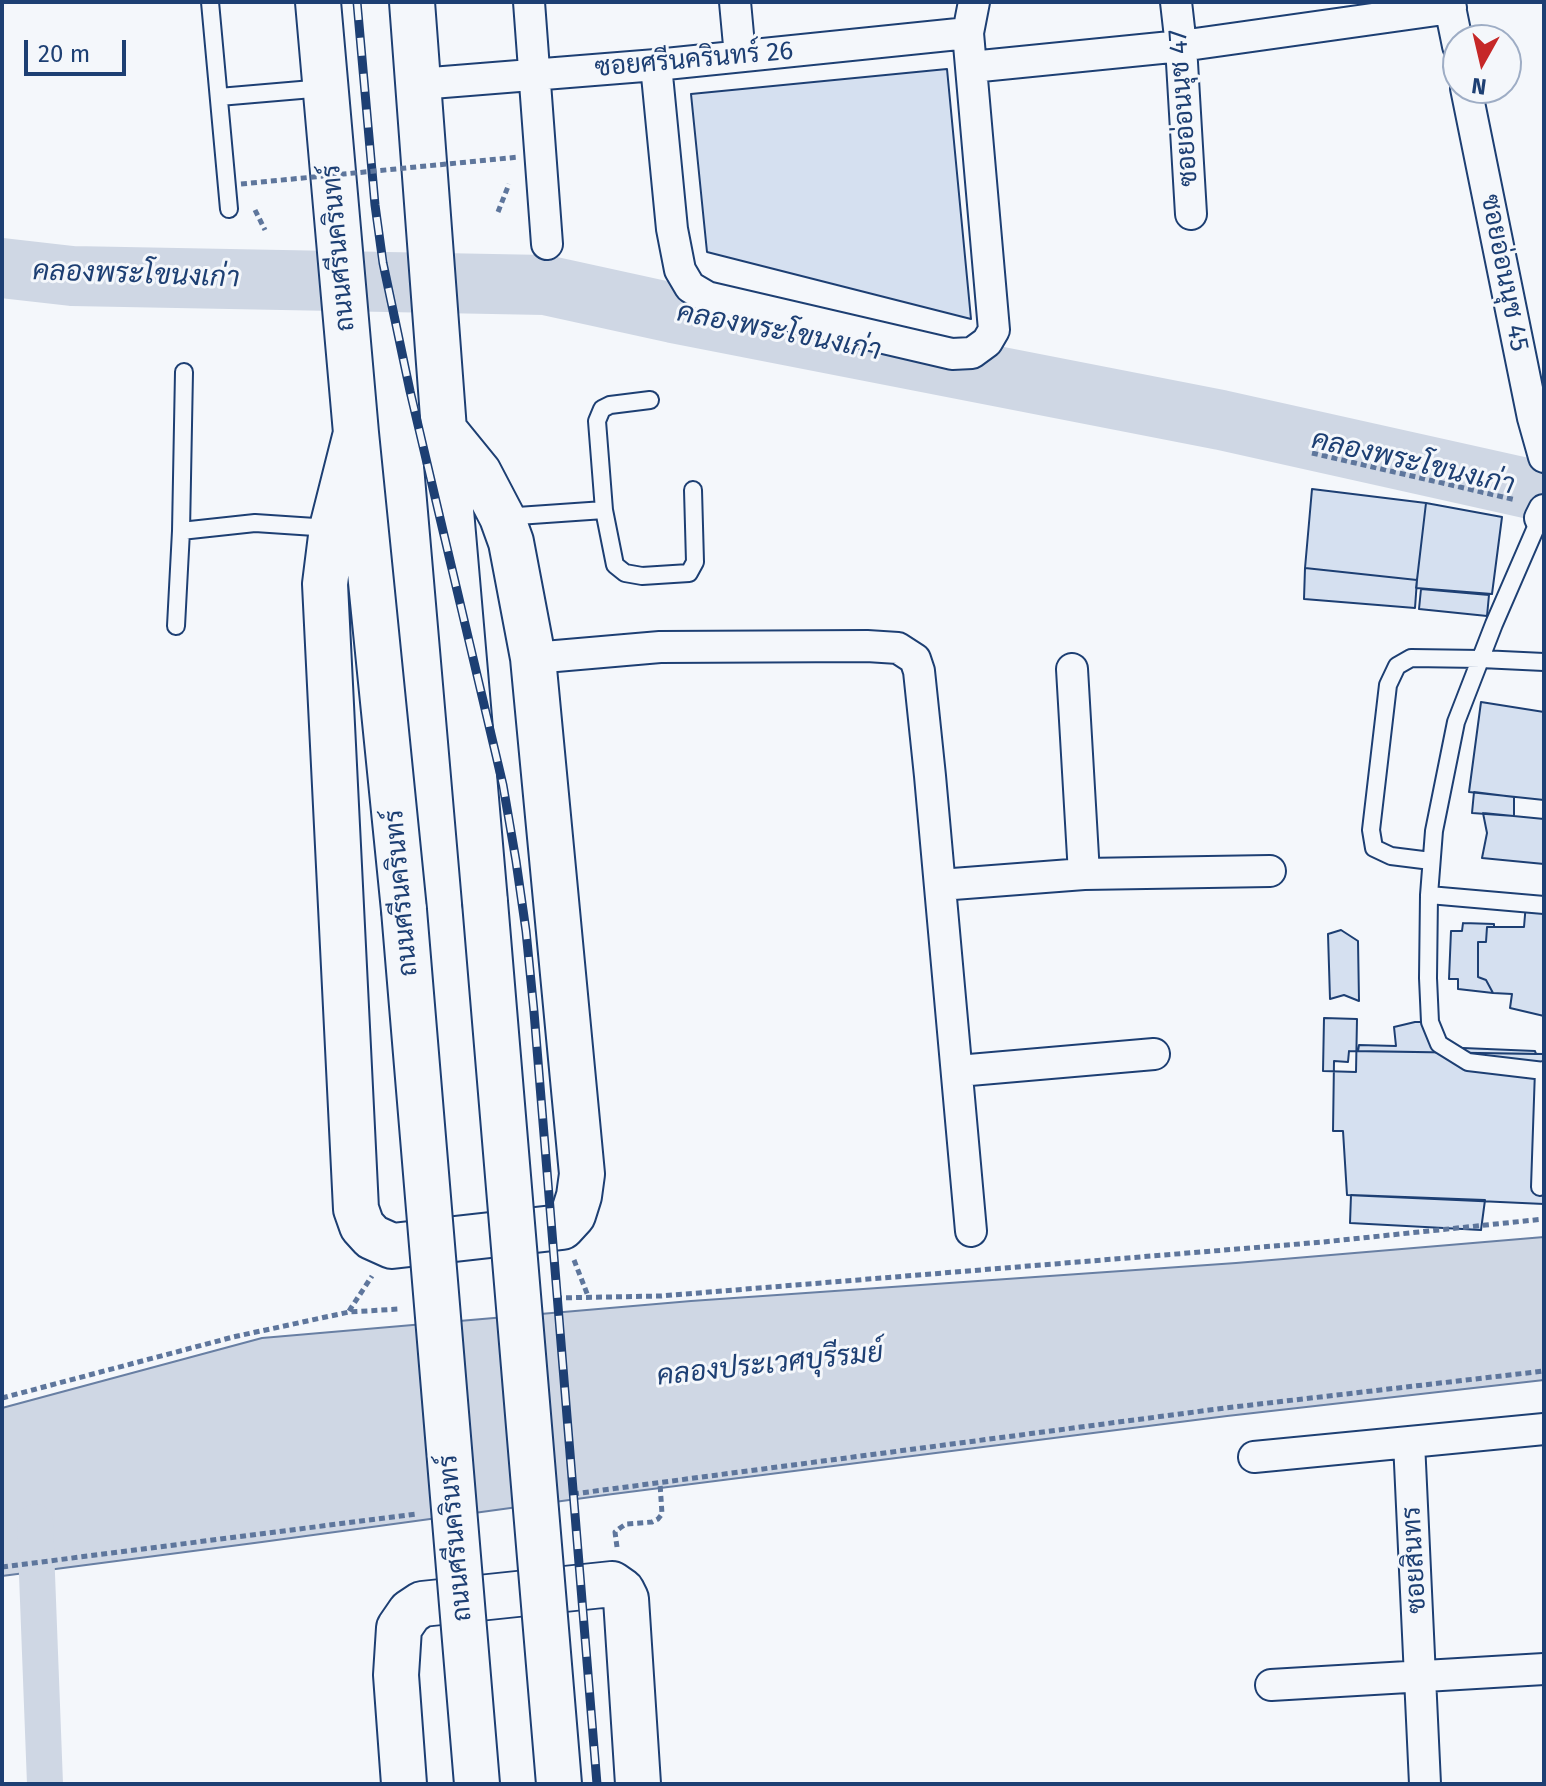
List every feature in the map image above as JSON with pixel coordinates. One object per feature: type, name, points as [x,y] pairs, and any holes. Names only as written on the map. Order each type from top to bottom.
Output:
[{"type":"main road","name":"ถนนศรีนครินทร์","points":[[318,2],[356,433],[404,910],[477,1784]]},
{"type":"main road","points":[[412,2],[434,309],[559,1784]]},
{"type":"main road","points":[[356,433],[332,528],[325,584],[356,1209],[362,1226],[372,1237],[392,1246],[562,1227],[573,1215],[582,1174],[533,658],[511,542],[502,517],[479,473],[444,430]]},
{"type":"main road","points":[[404,1784],[397,1662],[399,1628],[410,1612],[422,1604],[612,1584],[622,1591],[626,1599],[638,1784]]},
{"type":"street","points":[[529,2],[547,244]]},
{"type":"street","points":[[735,2],[740,56]]},
{"type":"street","points":[[656,65],[672,229],[680,270],[690,287],[707,297],[952,354],[972,353],[987,342],[994,330],[968,33],[974,2]]},
{"type":"street","name":"ซอยอ่อนนุช 47","points":[[1176,2],[1191,214]]},
{"type":"street","points":[[971,67],[1181,46],[1450,5]]},
{"type":"street","name":"ซอยศรีนครินทร์ 26","points":[[419,84],[656,65],[968,33]]},
{"type":"street","name":"ซอยอ่อนนุช 45","points":[[1469,104],[1533,418],[1544,457]]},
{"type":"street","points":[[533,658],[660,647],[867,646],[898,648],[915,659],[919,671],[940,885],[971,1231]]},
{"type":"street","points":[[1072,669],[1084,874]]},
{"type":"street","points":[[940,885],[1084,874],[1270,871]]},
{"type":"street","points":[[958,1071],[1154,1054]]},
{"type":"street","points":[[1254,1457],[1544,1429]]},
{"type":"street","name":"ซอยสินทร","points":[[1409,1442],[1425,1784]]},
{"type":"street","points":[[1271,1685],[1544,1669]]},
{"type":"lane","points":[[210,2],[229,209]]},
{"type":"lane","points":[[219,97],[325,88]]},
{"type":"lane","points":[[176,626],[184,372]]},
{"type":"lane","points":[[650,400],[610,405],[602,409],[597,421],[604,510],[615,565],[625,573],[642,576],[689,573],[695,562],[693,490]]},
{"type":"lane","points":[[502,517],[604,510]]},
{"type":"lane","points":[[1538,510],[1456,722],[1434,831],[1428,978],[1430,1022],[1439,1044],[1468,1062],[1544,1070],[1540,1187]]},
{"type":"lane","points":[[181,531],[255,523],[332,528]]},
{"type":"lane","points":[[1431,861],[1391,856],[1374,848],[1371,830],[1388,685],[1397,666],[1411,658],[1544,662]]},
{"type":"lane","points":[[1429,895],[1544,905]]},
{"type":"path","points":[[241,184],[519,157]]},
{"type":"path","points":[[1312,453],[1538,510]]},
{"type":"path","points":[[556,1299],[692,1293],[1308,1244],[1544,1219]]},
{"type":"path","points":[[2,1398],[233,1337],[349,1312],[413,1308]]},
{"type":"path","points":[[566,1495],[1225,1408],[1544,1371]]},
{"type":"path","points":[[622,1591],[615,1532],[626,1524],[658,1519],[662,1514],[660,1483]]},
{"type":"path","points":[[2,1567],[425,1513]]},
{"type":"water","name":"คลองประเวศบุรีรมย์","points":[[1544,1237],[1544,1380],[1227,1416],[613,1494],[2,1576],[2,1408],[262,1338],[691,1301],[1236,1263]]},
{"type":"building","points":[[947,69],[971,319],[707,252],[691,94]]},
{"type":"building","points":[[1312,489],[1426,503],[1417,580],[1305,568]]},
{"type":"building","points":[[1426,503],[1502,517],[1492,594],[1416,588]]},
{"type":"building","points":[[1305,568],[1417,580],[1415,608],[1304,599]]},
{"type":"building","points":[[1421,589],[1489,595],[1487,616],[1419,609]]},
{"type":"building","points":[[1481,702],[1544,712],[1544,800],[1469,792]]},
{"type":"building","points":[[1474,792],[1514,797],[1514,816],[1472,813]]},
{"type":"building","points":[[1483,813],[1544,819],[1544,864],[1482,858],[1487,833]]},
{"type":"building","points":[[1526,903],[1544,905],[1544,1016],[1510,1008],[1512,994],[1493,993],[1486,980],[1478,977],[1478,942],[1486,942],[1487,927],[1524,927]]},
{"type":"building","points":[[1463,923],[1494,924],[1494,927],[1487,927],[1486,942],[1478,942],[1478,977],[1486,980],[1493,993],[1458,989],[1458,979],[1449,979],[1451,931],[1462,931]]},
{"type":"building","points":[[1341,930],[1358,941],[1359,1001],[1344,995],[1330,999],[1328,934]]},
{"type":"building","points":[[1324,1018],[1357,1019],[1356,1072],[1323,1071]]},
{"type":"building","points":[[1427,1022],[1439,1047],[1535,1051],[1536,1054],[1358,1051],[1359,1045],[1396,1046],[1394,1027]]},
{"type":"building","points":[[1349,1051],[1544,1054],[1544,1204],[1347,1195],[1343,1131],[1333,1131],[1334,1061],[1348,1062]]},
{"type":"building","points":[[1351,1195],[1485,1200],[1481,1230],[1350,1223]]},
{"type":"waterway","name":"คลองพระโขนงเก่า","points":[[2,268],[72,276],[545,285],[1221,420],[1544,492]]},
{"type":"waterway","points":[[35,1522],[45,1784]]},
{"type":"railway","points":[[357,2],[383,263],[503,785],[526,931],[597,1784]]}]
